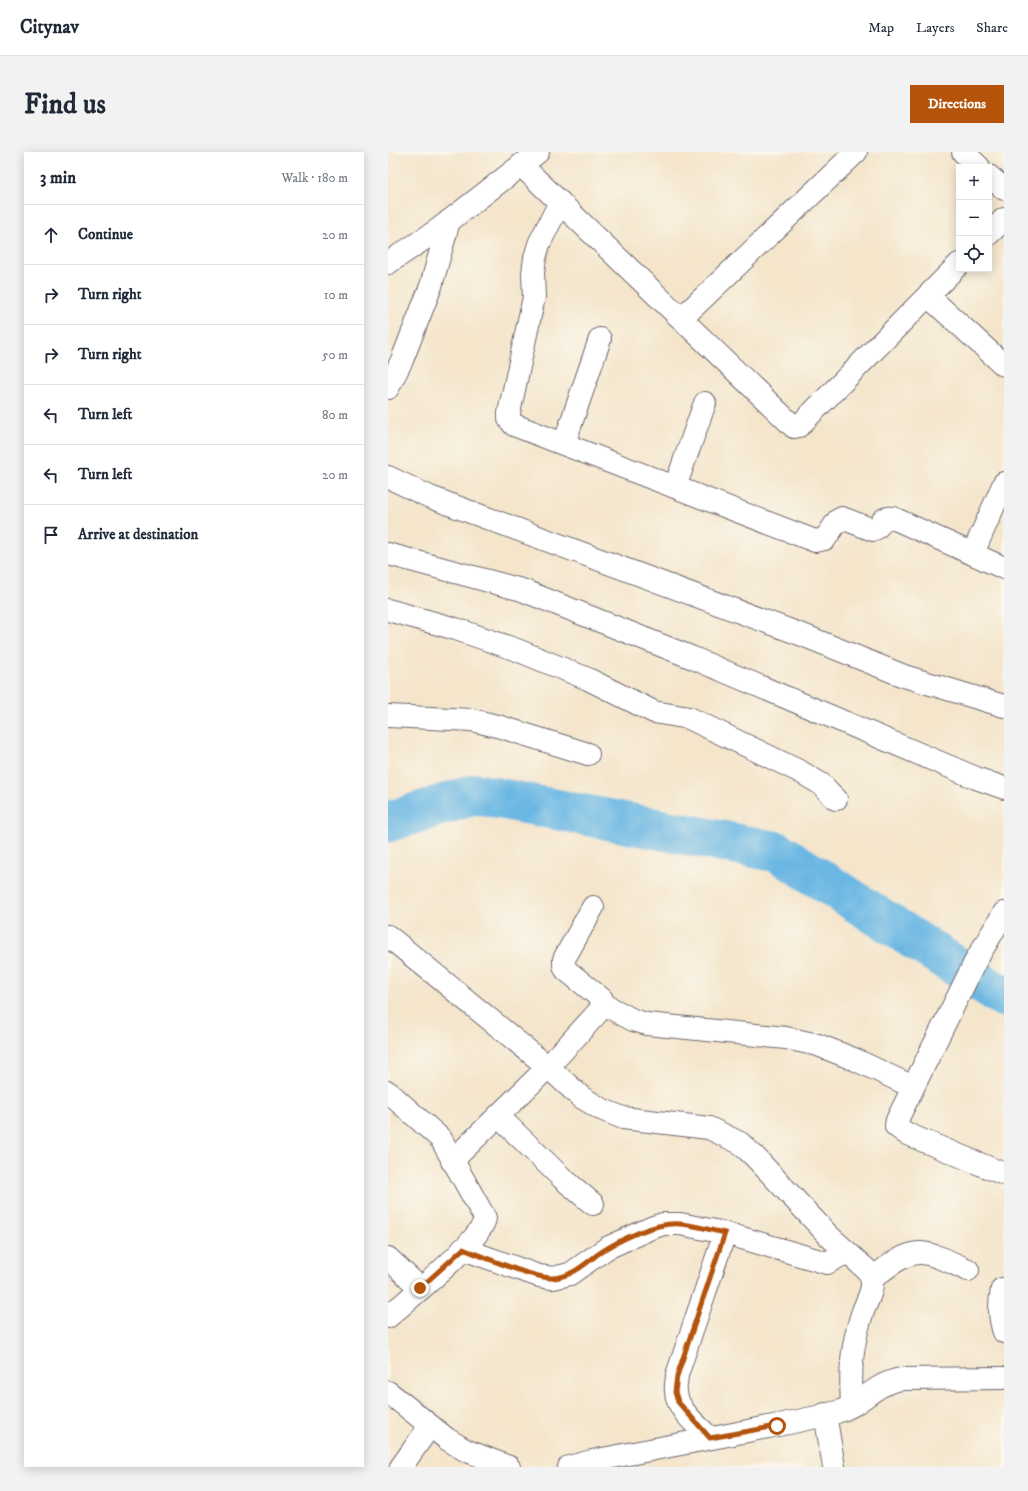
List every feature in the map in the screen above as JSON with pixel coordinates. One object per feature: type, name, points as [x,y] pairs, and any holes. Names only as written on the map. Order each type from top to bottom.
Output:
[{"type":"street","points":[[388,263],[449,221],[538,152]]},
{"type":"street","points":[[682,318],[856,152]]},
{"type":"street","points":[[963,152],[976,164]]},
{"type":"street","points":[[521,165],[794,427],[798,426],[956,267]]},
{"type":"street","points":[[992,179],[1004,189]]},
{"type":"street","points":[[560,202],[539,244],[535,258],[533,273],[534,297],[509,413],[510,419],[514,425],[814,541],[824,539],[838,520],[842,518],[873,530],[876,529],[882,520],[887,517],[894,518],[1004,568]]},
{"type":"street","points":[[992,231],[1004,219]]},
{"type":"street","points":[[388,388],[402,360],[431,286],[449,221]]},
{"type":"street","points":[[928,296],[1004,365]]},
{"type":"street","points":[[564,444],[600,339]]},
{"type":"street","points":[[675,487],[705,403]]},
{"type":"street","points":[[388,477],[430,497],[790,631],[904,676],[1004,706]]},
{"type":"street","points":[[972,553],[1004,483]]},
{"type":"street","points":[[388,554],[522,590],[694,658],[976,778],[1004,788]]},
{"type":"street","points":[[388,610],[456,629],[517,650],[588,679],[648,710],[690,718],[800,771],[821,784],[836,799]]},
{"type":"street","points":[[388,716],[472,720],[501,727],[588,754]]},
{"type":"street","points":[[452,1161],[548,1068],[600,1010],[603,1004],[602,999],[566,970],[564,965],[564,959],[593,907]]},
{"type":"street","points":[[1004,913],[976,960],[897,1120],[896,1126],[900,1131],[1004,1174]]},
{"type":"street","points":[[388,936],[581,1097],[601,1109],[623,1118],[710,1128],[740,1143],[755,1157],[809,1216],[868,1271],[873,1278],[873,1285],[862,1315],[852,1350],[850,1367],[852,1405]]},
{"type":"street","points":[[603,1004],[633,1020],[647,1024],[786,1038],[818,1045],[856,1060],[913,1087]]},
{"type":"street","points":[[388,1092],[441,1139],[485,1218],[480,1231],[463,1249],[388,1317]]},
{"type":"street","points":[[498,1116],[561,1178],[593,1204]]},
{"type":"street","points":[[463,1249],[540,1276],[553,1278],[570,1274],[607,1248],[663,1224],[680,1224],[725,1233],[827,1263],[847,1252]]},
{"type":"street","points":[[710,1438],[683,1409],[678,1402],[675,1392],[677,1376],[725,1233]]},
{"type":"street","points":[[873,1278],[898,1261],[918,1252],[926,1253],[968,1270]]},
{"type":"street","points":[[388,1258],[420,1288]]},
{"type":"street","points":[[1002,1289],[999,1302],[999,1316],[1004,1332]]},
{"type":"street","points":[[569,1467],[592,1461],[838,1412],[852,1405],[888,1381],[901,1379],[1004,1378]]},
{"type":"street","points":[[388,1392],[447,1439],[465,1450],[509,1467]]},
{"type":"street","points":[[825,1414],[834,1467]]},
{"type":"street","points":[[401,1467],[430,1426]]},
{"type":"waterway","points":[[388,822],[476,794],[778,852],[1004,997]]},
{"type":"route","points":[[420,1288],[463,1249],[540,1276],[553,1278],[570,1274],[607,1248],[663,1224],[680,1224],[725,1233],[677,1376],[675,1392],[678,1402],[683,1409],[710,1438],[777,1426]]}]
